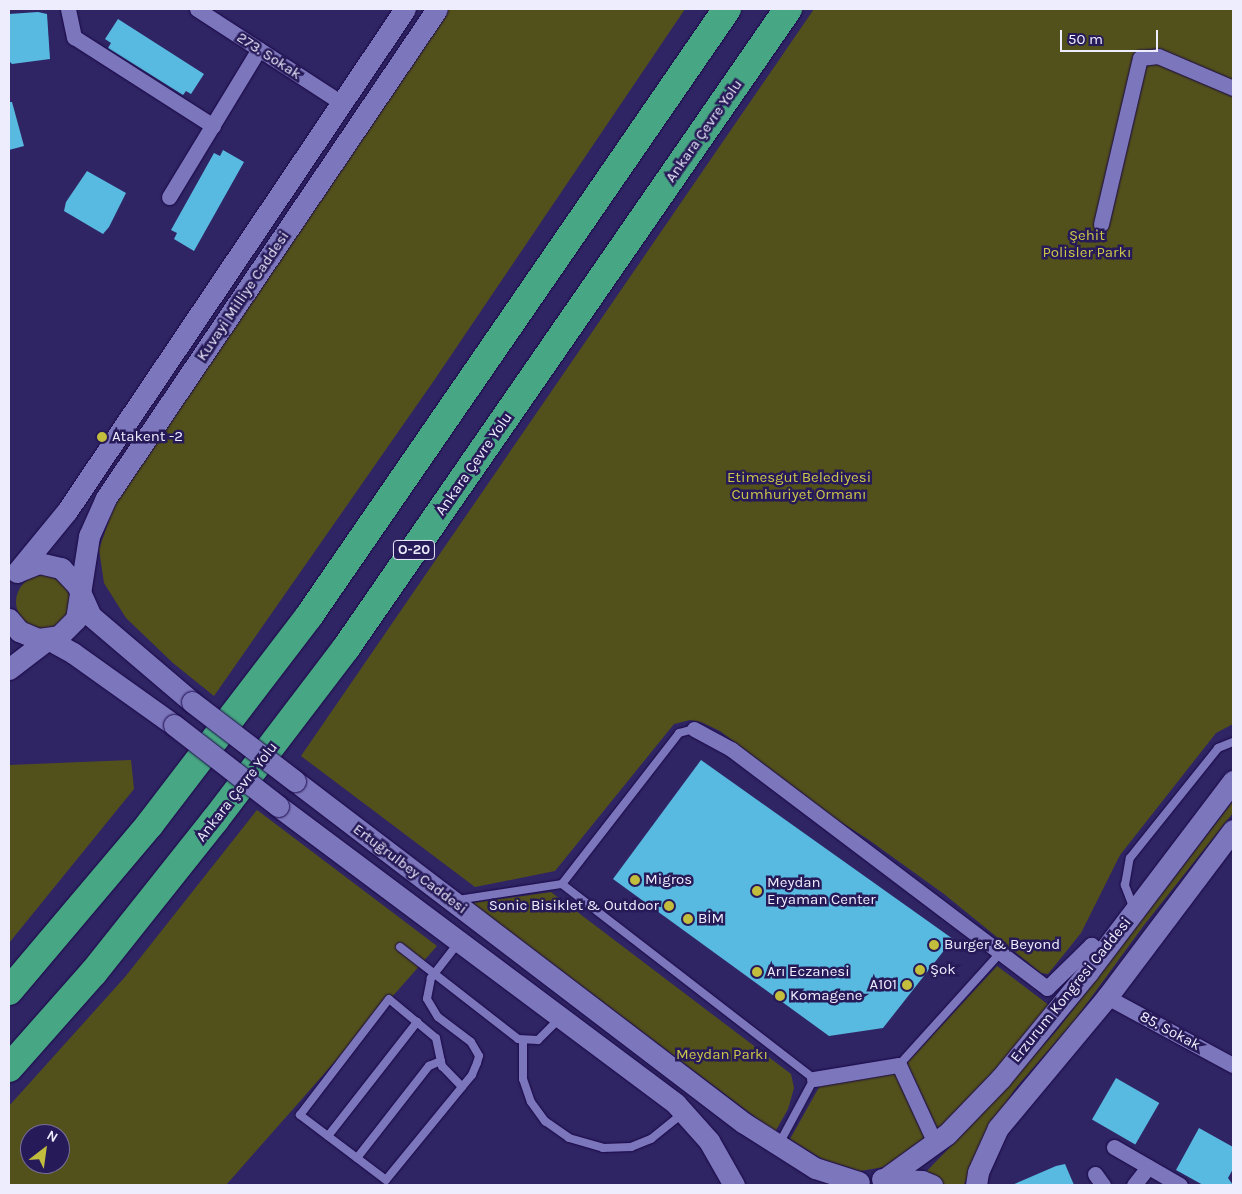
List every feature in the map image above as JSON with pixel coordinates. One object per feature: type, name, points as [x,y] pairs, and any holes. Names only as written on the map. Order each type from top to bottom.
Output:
[{"type":"highway","points":[[9,991],[150,824],[309,616],[727,9]]},
{"type":"highway","name":"Ankara Çevre Yolu","points":[[9,1068],[100,964],[216,820],[346,648],[788,9]]},
{"type":"main road","name":"Kuvayi Milliye Caddesi","points":[[12,577],[67,511],[405,9]]},
{"type":"main road","name":"Kuvayi Milliye Caddesi","points":[[80,596],[89,536],[106,498],[437,9]]},
{"type":"main road","name":"Ertuğrulbey Caddesi","points":[[12,577],[33,565],[50,564],[70,575],[86,609],[102,626],[192,702],[452,901],[778,1146],[815,1168],[849,1184]]},
{"type":"main road","points":[[9,669],[48,639],[59,636],[73,624],[80,608],[80,596]]},
{"type":"main road","name":"Ertuğrulbey Caddesi","points":[[9,624],[28,636],[48,639],[73,653],[174,725],[278,806],[685,1112],[709,1141],[734,1185]]},
{"type":"main road","name":"Erzurum Kongresi Caddesi","points":[[886,1178],[935,1144],[1001,1078],[1102,953],[1233,782]]},
{"type":"main road","name":"Erzurum Kongresi Caddesi","points":[[976,1185],[978,1172],[998,1128],[1107,997],[1233,830]]},
{"type":"main road","points":[[849,1184],[886,1178],[922,1181],[932,1185]]},
{"type":"street","points":[[68,9],[74,37],[213,126]]},
{"type":"street","name":"273. Sokak","points":[[197,9],[342,103]]},
{"type":"street","points":[[170,197],[259,49]]},
{"type":"street","points":[[1101,224],[1140,58],[1158,56],[1233,88]]},
{"type":"street","points":[[694,729],[731,749],[1047,988],[1091,944],[1102,953]]},
{"type":"street","name":"85. Sokak","points":[[1107,997],[1233,1065]]},
{"type":"street","points":[[814,1079],[899,1065],[935,1144]]},
{"type":"street","points":[[1114,1147],[1180,1185]]},
{"type":"street","points":[[1134,1185],[1148,1167]]},
{"type":"lane","points":[[452,901],[562,884],[679,733],[694,729]]},
{"type":"lane","points":[[1134,911],[1125,886],[1125,871],[1130,858],[1218,748],[1233,742]]},
{"type":"lane","points":[[562,884],[814,1079],[778,1146]]},
{"type":"lane","points":[[460,942],[435,973],[427,991],[429,1007],[470,1042],[479,1056],[475,1069],[462,1087],[386,1180],[300,1115],[389,999],[439,1042],[441,1061],[445,1072],[462,1087]]},
{"type":"lane","points":[[400,948],[523,1041],[538,1040],[561,1017]]},
{"type":"lane","points":[[899,1065],[1001,952]]},
{"type":"lane","points":[[328,1136],[417,1022]]},
{"type":"lane","points":[[523,1041],[523,1079],[531,1102],[552,1128],[575,1140],[603,1148],[631,1147],[651,1139],[685,1112]]},
{"type":"lane","points":[[357,1158],[429,1066],[441,1061]]},
{"type":"green space","points":[[447,9],[685,9],[435,379],[214,696],[173,663],[126,618],[104,583],[99,549],[115,503]]},
{"type":"green space","name":"Etimesgut Belediyesi Cumhuriyet Ormanı","points":[[814,9],[1233,9],[1233,724],[1216,733],[1120,855],[1081,933],[1048,974],[1041,973],[944,894],[869,840],[836,819],[720,731],[701,722],[690,720],[674,724],[555,871],[475,887],[301,756]]},
{"type":"green space","points":[[38,575],[48,575],[58,579],[66,587],[70,602],[66,617],[58,625],[48,629],[38,629],[28,625],[20,617],[16,607],[16,597],[20,587],[28,579]]},
{"type":"green space","points":[[131,760],[134,789],[9,943],[9,765]]},
{"type":"green space","points":[[1233,801],[1233,813],[1144,925],[1074,1021],[1015,1089],[986,1133],[964,1185],[943,1185],[923,1175],[984,1112],[1058,1029]]},
{"type":"green space","points":[[257,810],[437,946],[226,1185],[9,1185],[9,1106],[125,977]]},
{"type":"green space","name":"Meydan Parkı","points":[[551,892],[791,1074],[794,1088],[788,1109],[775,1132],[472,903]]},
{"type":"green space","points":[[997,966],[1050,1006],[994,1073],[938,1130],[907,1063]]},
{"type":"green space","points":[[894,1069],[926,1137],[884,1167],[860,1171],[822,1159],[790,1139],[822,1082]]},
{"type":"building","points":[[38,12],[47,14],[50,59],[12,64],[9,61],[9,14]]},
{"type":"building","points":[[118,19],[204,74],[191,94],[186,91],[183,95],[108,48],[111,43],[105,39]]},
{"type":"building","points":[[9,102],[12,102],[24,146],[9,150]]},
{"type":"building","points":[[223,150],[244,162],[194,251],[174,239],[177,233],[171,230],[214,153],[220,156]]},
{"type":"building","points":[[87,171],[126,193],[109,227],[103,234],[64,211],[66,202]]},
{"type":"building","name":"Meydan Eryaman Center","points":[[701,760],[953,939],[883,1028],[829,1036],[613,879]]},
{"type":"building","points":[[1116,1078],[1159,1103],[1135,1145],[1092,1120]]},
{"type":"building","points":[[1199,1128],[1233,1147],[1233,1169],[1228,1178],[1233,1185],[1203,1185],[1176,1170]]},
{"type":"building","points":[[1065,1164],[1074,1185],[1012,1185],[1056,1166]]},
{"type":"place","name":"Atakent -2","points":[[102,437]]},
{"type":"place","name":"Migros","points":[[635,880]]},
{"type":"place","name":"Meydan Eryaman Center","points":[[757,891]]},
{"type":"place","name":"Sonic Bisiklet & Outdoor","points":[[669,906]]},
{"type":"place","name":"BİM","points":[[688,919]]},
{"type":"place","name":"Burger & Beyond","points":[[934,945]]},
{"type":"place","name":"Şok","points":[[920,970]]},
{"type":"place","name":"Arı Eczanesi","points":[[757,972]]},
{"type":"place","name":"A101","points":[[907,985]]},
{"type":"place","name":"Komagene","points":[[780,996]]},
{"type":"park label","name":"Şehit Polisler Parkı","points":[[1087,244]]}]
